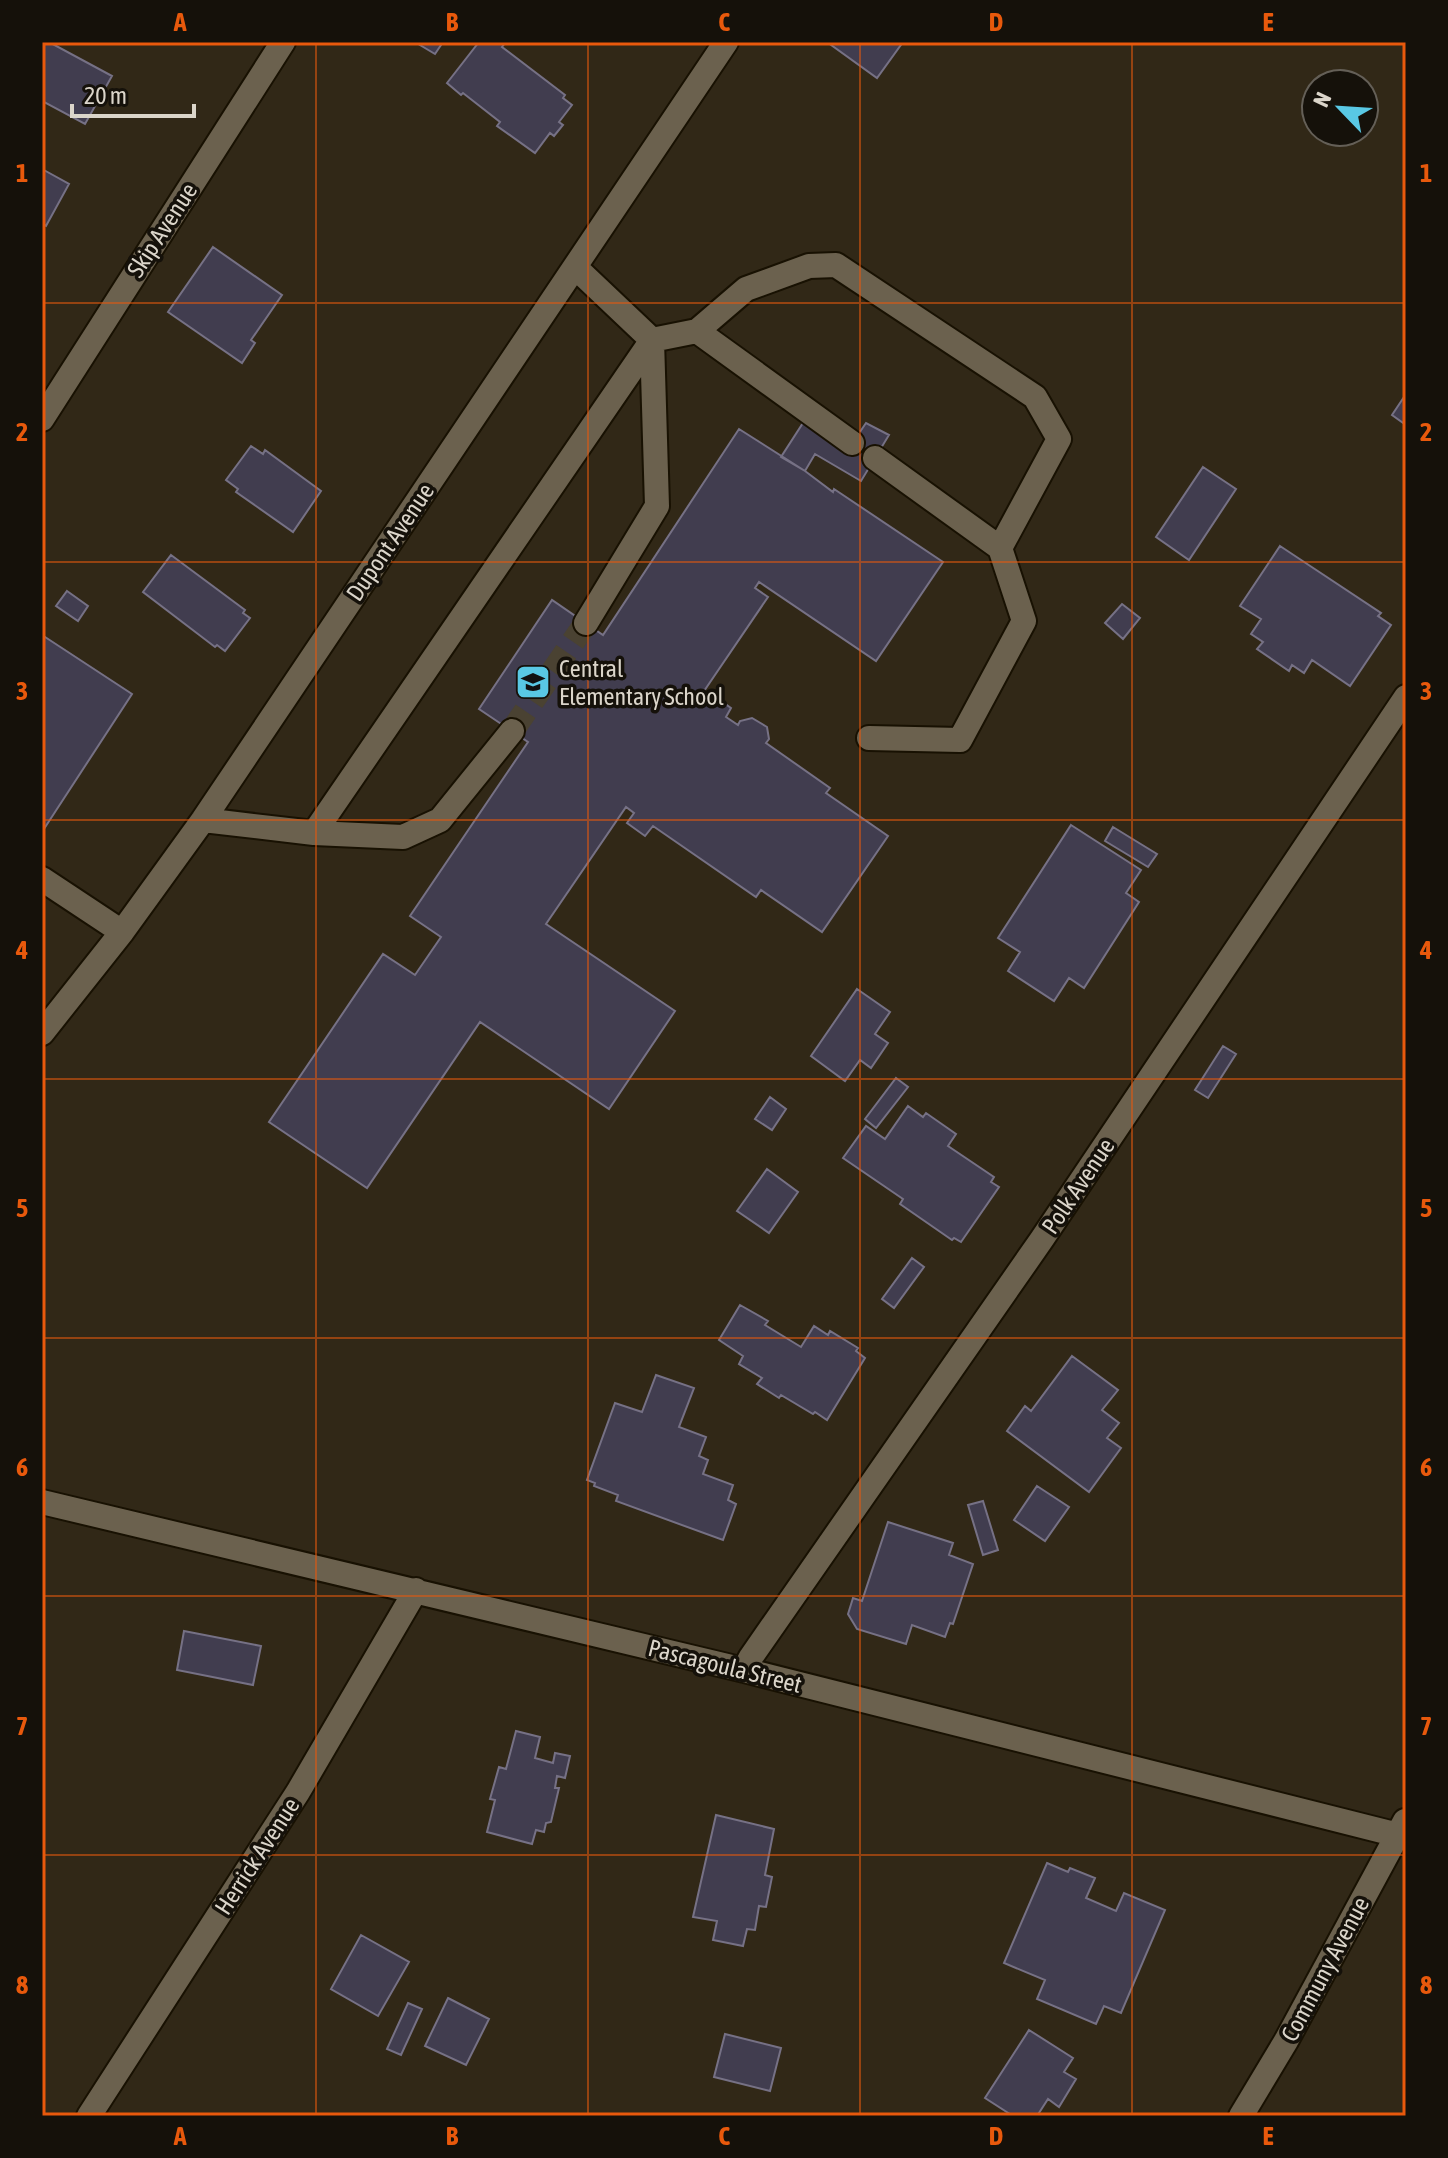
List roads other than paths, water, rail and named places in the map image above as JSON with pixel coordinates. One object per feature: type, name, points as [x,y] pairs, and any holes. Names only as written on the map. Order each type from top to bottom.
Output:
[{"type":"street","name":"Skip Avenue","points":[[42,419],[283,42]]},
{"type":"street","name":"Dupont Avenue","points":[[42,1033],[122,932],[203,820],[726,42]]},
{"type":"street","points":[[314,833],[652,340],[697,331],[746,289],[809,266],[836,265],[1035,397],[1059,439],[1000,548]]},
{"type":"street","points":[[575,267],[652,340],[657,506],[586,623]]},
{"type":"street","points":[[697,331],[852,443]]},
{"type":"street","points":[[869,738],[960,740],[1024,621],[1000,548],[875,458]]},
{"type":"street","name":"Polk Avenue","points":[[744,1670],[1042,1239],[1406,697]]},
{"type":"street","points":[[203,820],[314,833],[403,837],[440,820],[512,731]]},
{"type":"street","points":[[42,879],[122,932]]},
{"type":"street","name":"Pascagoula Street","points":[[42,1502],[1403,1830]]},
{"type":"street","name":"Herrick Avenue","points":[[89,2116],[298,1792],[416,1590]]},
{"type":"street","name":"Communy Avenue","points":[[1241,2116],[1403,1830]]},
{"type":"tunnel","points":[[512,731],[586,623]]},
{"type":"place","name":"Central Elementary School","points":[[533,682]]}]
